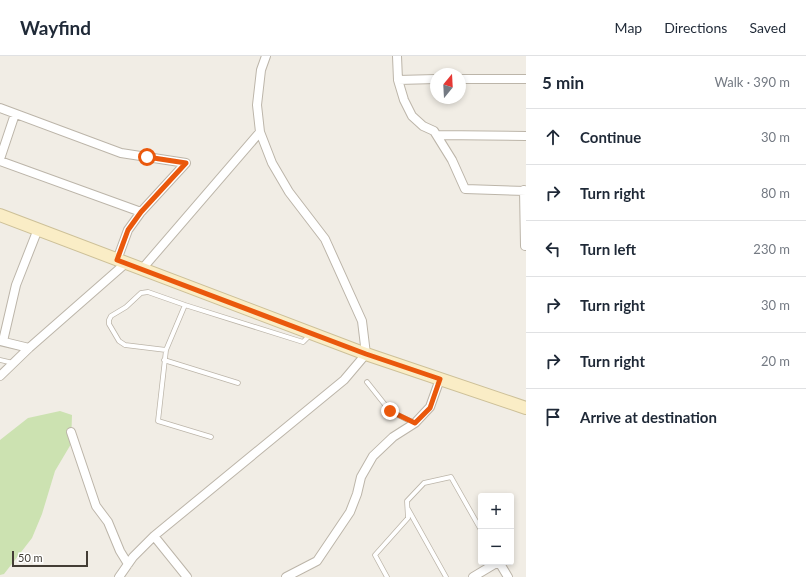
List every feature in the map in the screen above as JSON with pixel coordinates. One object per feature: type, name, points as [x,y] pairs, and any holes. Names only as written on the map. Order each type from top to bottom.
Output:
[{"type":"street","points":[[119,577],[133,557],[154,536],[344,380],[366,354],[362,321],[325,239],[289,192],[272,163],[260,132],[258,105],[261,70],[266,56]]},
{"type":"street","points":[[397,56],[398,80],[404,100],[412,116],[423,126],[434,130],[452,160],[465,189],[525,190],[526,246]]},
{"type":"street","points":[[398,80],[430,79]]},
{"type":"street","points":[[466,79],[526,79]]},
{"type":"street","points":[[0,108],[121,153],[186,163],[141,212],[128,230],[122,262],[0,376]]},
{"type":"street","points":[[16,114],[0,160],[141,212]]},
{"type":"street","points":[[142,269],[260,132]]},
{"type":"street","points":[[437,135],[526,136]]},
{"type":"street","points":[[0,215],[366,354],[526,408]]},
{"type":"street","points":[[29,348],[2,341],[16,285],[38,229]]},
{"type":"street","points":[[286,577],[317,561],[350,512],[357,494],[361,477],[373,456],[393,437],[415,423],[430,408],[440,379]]},
{"type":"street","points":[[71,432],[96,506],[108,522],[120,551],[128,564]]},
{"type":"street","points":[[154,536],[187,577]]},
{"type":"street","points":[[473,577],[493,565]]},
{"type":"street","points":[[500,565],[508,577]]},
{"type":"lane","points":[[166,350],[125,346],[119,341],[109,324],[111,316],[126,307],[141,293],[148,292],[184,305],[303,342],[312,334]]},
{"type":"lane","points":[[184,305],[166,350],[158,421],[211,438]]},
{"type":"lane","points":[[0,360],[14,363]]},
{"type":"lane","points":[[164,360],[238,383]]},
{"type":"lane","points":[[367,382],[390,411],[415,423]]},
{"type":"lane","points":[[387,577],[375,555],[408,518],[407,501],[424,484],[451,477],[480,529]]},
{"type":"lane","points":[[407,507],[446,577]]},
{"type":"green space","points":[[60,411],[72,415],[71,444],[55,471],[42,514],[32,538],[4,574],[0,575],[0,440],[28,418]]},
{"type":"route","points":[[147,157],[186,163],[141,212],[128,230],[117,260],[366,354],[440,379],[430,408],[415,423],[390,411]]}]
